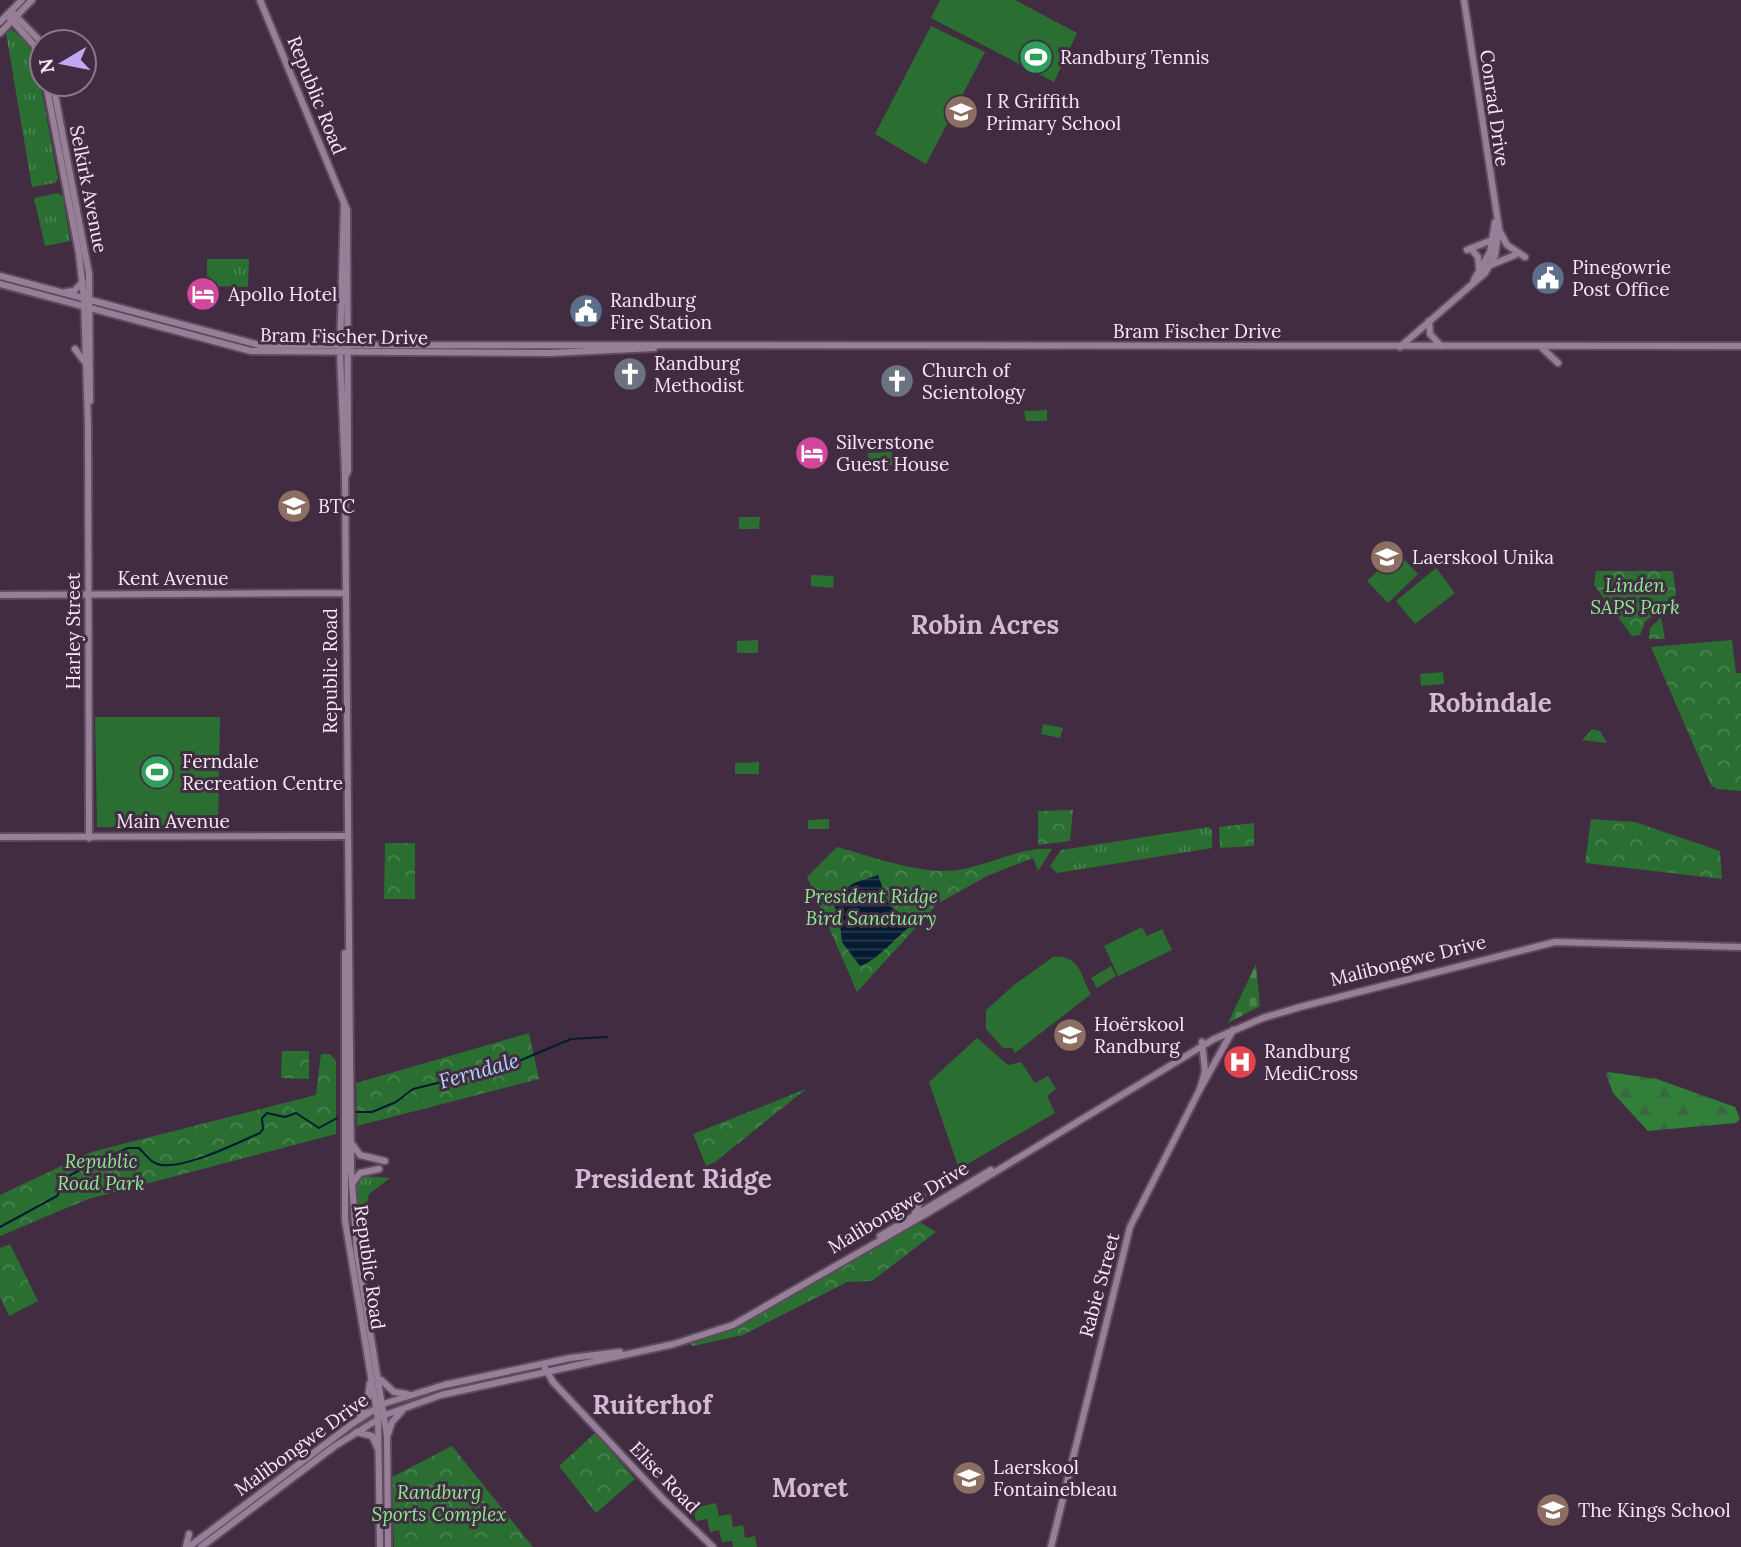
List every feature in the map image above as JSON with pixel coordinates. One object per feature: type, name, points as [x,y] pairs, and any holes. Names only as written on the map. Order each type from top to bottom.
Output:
[{"type":"main road","points":[[0,33],[22,0]]},
{"type":"main road","points":[[0,22],[33,0]]},
{"type":"main road","name":"Republic Road","points":[[260,0],[344,202],[349,240],[348,471],[345,477]]},
{"type":"main road","name":"Conrad Drive","points":[[1464,0],[1495,220],[1493,252]]},
{"type":"main road","points":[[12,16],[28,30]]},
{"type":"main road","points":[[12,16],[28,37]]},
{"type":"main road","name":"Selkirk Avenue","points":[[49,98],[87,304]]},
{"type":"main road","name":"Selkirk Avenue","points":[[56,98],[86,253],[87,304]]},
{"type":"main road","name":"Republic Road","points":[[344,202],[340,348],[345,477],[345,836],[349,1128],[356,1247],[375,1377]]},
{"type":"main road","name":"Conrad Drive","points":[[1495,220],[1507,245],[1525,257]]},
{"type":"main road","points":[[1488,268],[1499,228]]},
{"type":"main road","points":[[1479,270],[1478,257],[1469,250],[1492,240]]},
{"type":"main road","points":[[1474,280],[1493,252]]},
{"type":"main road","points":[[1400,347],[1498,260],[1515,256]]},
{"type":"main road","name":"Bram Fischer Drive","points":[[0,276],[57,292],[87,304]]},
{"type":"main road","points":[[57,292],[74,291],[83,282]]},
{"type":"main road","name":"Bram Fischer Drive","points":[[0,284],[87,304],[251,351],[340,348],[597,352],[654,348],[1741,346]]},
{"type":"main road","name":"Harley Street","points":[[87,304],[85,363],[88,425]]},
{"type":"main road","name":"Harley Street","points":[[87,304],[89,838]]},
{"type":"main road","points":[[1429,321],[1430,334],[1441,346]]},
{"type":"main road","points":[[1540,346],[1558,363]]},
{"type":"main road","points":[[75,349],[85,363]]},
{"type":"main road","name":"Kent Avenue","points":[[0,594],[346,593]]},
{"type":"main road","name":"Main Avenue","points":[[0,837],[345,836]]},
{"type":"main road","name":"Malibongwe Drive","points":[[187,1547],[380,1406],[412,1394],[543,1363],[633,1350],[724,1326],[917,1217],[936,1202],[1203,1044],[1271,1012],[1549,941],[1591,937],[1741,947]]},
{"type":"main road","name":"Malibongwe Drive","points":[[201,1547],[356,1432],[381,1417],[410,1405],[674,1343],[726,1328],[917,1217],[1203,1044],[1233,1030],[1300,1007],[1550,943],[1642,942]]},
{"type":"main road","name":"Republic Road","points":[[347,948],[343,959],[345,1220],[380,1406],[380,1547]]},
{"type":"main road","points":[[1200,1089],[1233,1030]]},
{"type":"main road","name":"Rabie Street","points":[[1051,1547],[1130,1227],[1200,1089],[1205,1071],[1203,1044]]},
{"type":"main road","points":[[349,1128],[356,1152],[385,1161]]},
{"type":"main road","points":[[352,1185],[360,1173],[379,1169]]},
{"type":"main road","points":[[929,1221],[917,1217],[921,1195],[936,1202]]},
{"type":"main road","name":"Elise Road","points":[[543,1363],[546,1372],[663,1499],[713,1547]]},
{"type":"main road","points":[[352,1424],[367,1406],[375,1377],[394,1392],[412,1394]]},
{"type":"main road","points":[[387,1436],[396,1415],[410,1405]]},
{"type":"main road","name":"Republic Road","points":[[381,1417],[387,1436],[388,1547]]},
{"type":"main road","points":[[356,1432],[365,1433],[374,1439],[380,1464]]},
{"type":"main road","points":[[187,1547],[190,1535],[205,1535]]},
{"type":"green space","name":"Randburg Tennis","points":[[940,0],[1015,0],[1077,33],[1054,82],[931,18]]},
{"type":"green space","points":[[931,26],[985,52],[926,164],[875,134]]},
{"type":"green space","points":[[11,29],[28,43],[28,98],[43,98],[58,179],[55,183],[32,187],[6,33]]},
{"type":"green space","points":[[58,193],[63,197],[70,241],[45,246],[34,198]]},
{"type":"green space","points":[[207,259],[249,259],[248,287],[207,286]]},
{"type":"green space","points":[[1047,410],[1047,421],[1026,421],[1024,411]]},
{"type":"green space","points":[[892,452],[892,465],[868,465],[868,453]]},
{"type":"green space","points":[[739,517],[760,517],[759,529],[739,529]]},
{"type":"green space","points":[[1397,552],[1418,574],[1388,603],[1367,581]]},
{"type":"green space","points":[[1436,568],[1455,593],[1415,624],[1396,601]]},
{"type":"green space","name":"Linden SAPS Park","points":[[1596,571],[1673,571],[1676,595],[1645,622],[1640,635],[1632,636],[1594,585]]},
{"type":"green space","points":[[811,575],[834,576],[833,588],[811,586]]},
{"type":"green space","points":[[1661,617],[1665,639],[1649,639],[1650,628]]},
{"type":"green space","points":[[758,640],[758,653],[737,653],[737,641]]},
{"type":"green space","points":[[1732,640],[1736,673],[1741,673],[1741,791],[1717,789],[1711,785],[1651,647]]},
{"type":"green space","points":[[1443,672],[1444,684],[1421,686],[1420,674]]},
{"type":"green space","name":"Ferndale Recreation Centre","points":[[95,717],[220,717],[218,828],[97,827]]},
{"type":"green space","points":[[1043,724],[1063,728],[1060,738],[1041,734]]},
{"type":"green space","points":[[1592,729],[1600,731],[1607,743],[1582,740]]},
{"type":"green space","points":[[759,762],[759,774],[735,774],[735,763]]},
{"type":"green space","points":[[1073,810],[1070,841],[1038,845],[1038,811]]},
{"type":"green space","points":[[829,819],[829,829],[808,829],[808,820]]},
{"type":"green space","points":[[1591,819],[1635,822],[1720,851],[1722,879],[1585,863]]},
{"type":"green space","points":[[1254,823],[1254,846],[1220,848],[1219,827]]},
{"type":"green space","points":[[1209,827],[1212,831],[1212,848],[1057,873],[1050,866],[1061,850]]},
{"type":"green space","points":[[385,843],[415,843],[415,899],[384,899]]},
{"type":"green space","name":"President Ridge Bird Sanctuary","points":[[837,847],[900,865],[948,871],[1029,850],[1052,849],[1038,871],[1033,858],[987,876],[937,904],[857,992],[807,877]]},
{"type":"green space","points":[[1142,927],[1147,936],[1162,929],[1172,950],[1118,976],[1104,946]]},
{"type":"green space","points":[[1053,957],[1069,959],[1074,963],[1091,994],[1015,1053],[1012,1048],[1003,1048],[986,1029],[986,1010],[1014,985]]},
{"type":"green space","points":[[1256,964],[1260,1006],[1228,1023]]},
{"type":"green space","points":[[1111,966],[1116,976],[1097,988],[1091,978]]},
{"type":"green space","points":[[529,1033],[539,1079],[357,1126],[356,1083]]},
{"type":"green space","points":[[977,1038],[1008,1065],[1021,1062],[1035,1083],[1048,1076],[1056,1089],[1047,1096],[1055,1113],[959,1169],[929,1082]]},
{"type":"green space","points":[[282,1051],[309,1051],[309,1079],[281,1078]]},
{"type":"green space","name":"Republic Road Park","points":[[321,1054],[330,1054],[336,1061],[336,1134],[88,1199],[0,1236],[0,1195],[91,1152],[316,1095]]},
{"type":"green space","points":[[1608,1072],[1657,1079],[1735,1107],[1740,1119],[1736,1123],[1648,1131],[1613,1093],[1606,1074]]},
{"type":"green space","points":[[806,1089],[715,1162],[706,1166],[693,1134]]},
{"type":"green space","points":[[364,1176],[390,1178],[369,1194],[365,1214],[358,1208],[356,1182]]},
{"type":"green space","points":[[920,1222],[936,1232],[872,1281],[847,1282],[743,1335],[693,1346],[690,1344],[731,1330],[753,1319]]},
{"type":"green space","points":[[10,1244],[38,1301],[9,1316],[0,1297],[0,1248]]},
{"type":"green space","points":[[370,1245],[380,1266],[370,1271],[364,1267],[362,1253]]},
{"type":"green space","points":[[595,1433],[635,1479],[596,1513],[559,1466]]},
{"type":"green space","name":"Randburg Sports Complex","points":[[452,1446],[533,1547],[394,1547],[392,1477]]},
{"type":"green space","points":[[716,1503],[719,1516],[731,1514],[733,1527],[743,1525],[745,1538],[755,1536],[757,1547],[733,1547],[732,1541],[722,1542],[719,1530],[710,1532],[707,1519],[696,1521],[693,1508]]},
{"type":"water","points":[[878,875],[889,905],[913,924],[880,954],[860,966],[842,942],[839,915],[830,899],[854,883]]},
{"type":"waterway","name":"Ferndale","points":[[355,1112],[372,1112],[396,1102],[413,1089],[507,1066],[571,1039],[607,1037]]},
{"type":"waterway","name":"Ferndale","points":[[0,1227],[57,1196],[67,1177],[128,1148],[139,1148],[155,1163],[177,1164],[208,1156],[260,1133],[263,1129],[262,1118],[267,1113],[285,1117],[296,1113],[319,1128],[337,1118]]},
{"type":"place","name":"Randburg Tennis","points":[[1036,57]]},
{"type":"place","name":"I R Griffith Primary School","points":[[961,112]]},
{"type":"place","name":"Pinegowrie Post Office","points":[[1548,278]]},
{"type":"place","name":"Apollo Hotel","points":[[203,294]]},
{"type":"place","name":"Randburg Fire Station","points":[[586,311]]},
{"type":"place","name":"Randburg Methodist","points":[[630,374]]},
{"type":"place","name":"Church of Scientology","points":[[897,381]]},
{"type":"place","name":"Silverstone Guest House","points":[[812,453]]},
{"type":"place","name":"BTC","points":[[294,506]]},
{"type":"place","name":"Laerskool Unika","points":[[1387,557]]},
{"type":"place","name":"Ferndale Recreation Centre","points":[[157,772]]},
{"type":"place","name":"Hoërskool Randburg","points":[[1070,1035]]},
{"type":"place","name":"Randburg MediCross","points":[[1240,1062]]},
{"type":"place","name":"Laerskool Fontainebleau","points":[[969,1478]]},
{"type":"place","name":"The Kings School","points":[[1553,1510]]},
{"type":"district","name":"Robin Acres","points":[[985,625]]},
{"type":"district","name":"Robindale","points":[[1490,703]]},
{"type":"district","name":"President Ridge","points":[[673,1179]]},
{"type":"district","name":"Ruiterhof","points":[[652,1405]]},
{"type":"district","name":"Moret","points":[[810,1488]]}]
